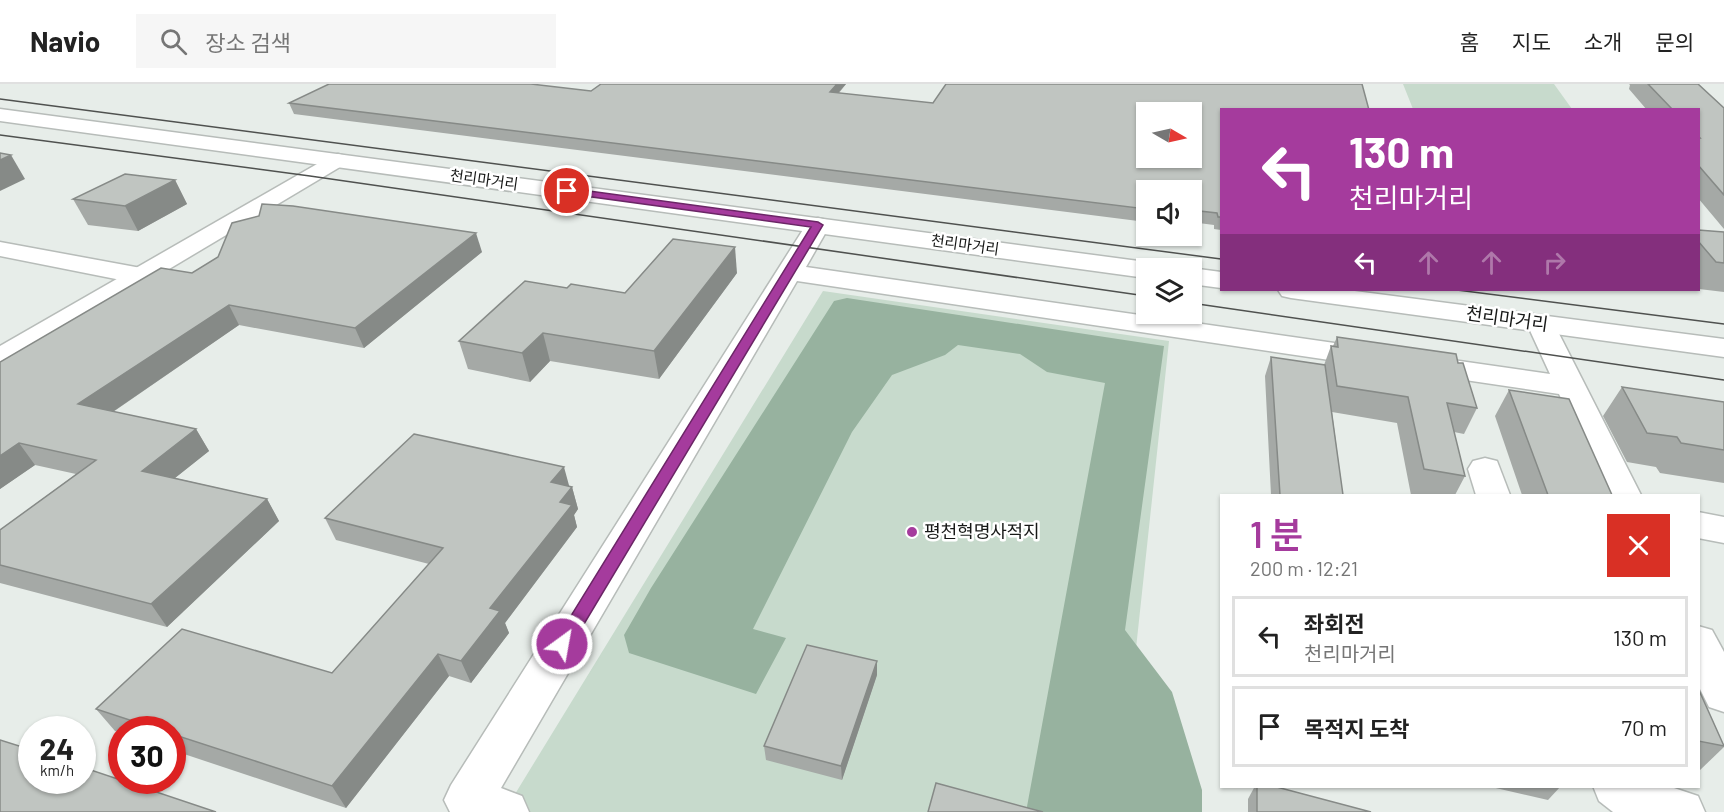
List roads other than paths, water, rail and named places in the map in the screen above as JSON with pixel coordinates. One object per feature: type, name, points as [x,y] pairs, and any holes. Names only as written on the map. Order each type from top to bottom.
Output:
[{"type":"main road","name":"천리마거리","points":[[0,116],[1136,269]]},
{"type":"main road","points":[[0,358],[338,160]]},
{"type":"main road","points":[[505,812],[468,800],[818,225]]},
{"type":"main road","points":[[0,249],[141,276]]},
{"type":"main road","points":[[789,272],[1570,386]]},
{"type":"main road","points":[[1202,277],[1220,280]]},
{"type":"main road","name":"천리마거리","points":[[1298,291],[1724,348]]},
{"type":"main road","points":[[1541,324],[1624,494]]},
{"type":"main road","points":[[1700,525],[1724,530]]},
{"type":"main road","points":[[1700,646],[1724,694]]},
{"type":"main road","points":[[1619,788],[1628,795],[1681,812]]},
{"type":"tram line","points":[[0,99],[1220,259]]},
{"type":"tram line","points":[[0,135],[310,176],[1136,295]]},
{"type":"tram line","points":[[1465,291],[1724,324]]},
{"type":"tram line","points":[[1202,305],[1724,380]]},
{"type":"place","name":"평천혁명사적지","points":[[912,532]]}]
